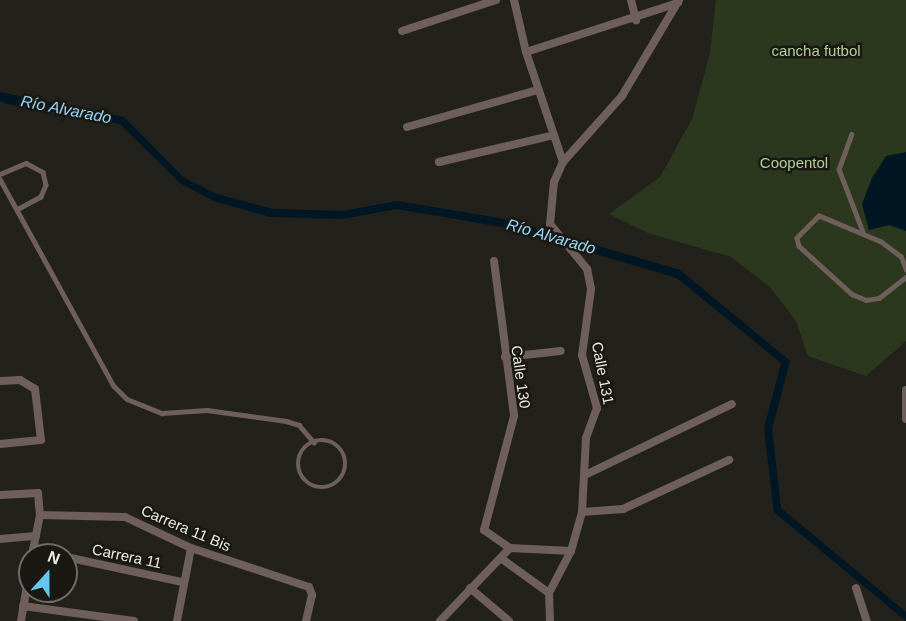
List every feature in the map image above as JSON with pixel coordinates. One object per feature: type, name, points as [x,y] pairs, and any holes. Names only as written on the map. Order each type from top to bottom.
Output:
[{"type":"street","points":[[402,31],[496,0]]},
{"type":"street","points":[[514,0],[526,52],[563,162],[622,96],[679,2]]},
{"type":"street","points":[[631,0],[636,20]]},
{"type":"street","points":[[526,52],[582,30],[636,20],[679,2]]},
{"type":"street","points":[[407,127],[538,90]]},
{"type":"street","points":[[439,162],[554,135]]},
{"type":"street","name":"Calle 131","points":[[550,621],[549,593],[571,551],[582,512],[586,438],[597,408],[582,355],[591,289],[587,269],[559,239],[550,224],[550,203],[563,162]]},
{"type":"street","name":"Calle 130","points":[[494,261],[513,426],[484,530],[510,548]]},
{"type":"street","points":[[505,357],[561,351]]},
{"type":"street","points":[[0,381],[30,385],[41,440],[0,444]]},
{"type":"street","points":[[906,390],[906,419]]},
{"type":"street","points":[[585,475],[732,404]]},
{"type":"street","points":[[582,512],[624,508],[729,460]]},
{"type":"street","points":[[0,495],[38,493],[40,515],[35,543]]},
{"type":"street","name":"Carrera 11 Bis","points":[[40,515],[125,517],[191,548],[309,587],[312,595],[306,621]]},
{"type":"street","points":[[0,538],[36,536]]},
{"type":"street","points":[[177,621],[182,582],[191,548]]},
{"type":"street","points":[[440,621],[470,588],[502,559],[510,548],[571,551]]},
{"type":"street","points":[[502,559],[549,593]]},
{"type":"street","name":"Carrera 11","points":[[78,560],[182,582]]},
{"type":"street","points":[[470,588],[509,621]]},
{"type":"street","points":[[856,588],[867,621]]},
{"type":"street","points":[[21,621],[24,603]]},
{"type":"street","points":[[23,606],[134,621]]},
{"type":"lane","points":[[852,134],[839,169],[863,232]]},
{"type":"lane","points":[[0,174],[26,163],[43,172],[46,185],[41,196],[17,210]]},
{"type":"lane","points":[[0,179],[114,386],[127,399],[162,412],[207,410],[286,421],[299,425],[314,442],[332,443],[344,456],[344,474],[331,486],[313,486],[300,473],[300,455],[314,442]]},
{"type":"lane","points":[[906,270],[901,257],[863,232],[812,217],[797,238],[799,246],[852,294],[879,298],[906,277]]},
{"type":"green space","name":"Coopentol","points":[[716,0],[906,0],[906,341],[866,376],[808,356],[796,321],[770,287],[731,257],[648,233],[609,214],[660,177],[692,119],[710,53]]},
{"type":"water","name":"Río Alvarado","points":[[0,92],[124,117],[183,177],[217,194],[273,209],[343,211],[397,201],[510,220],[680,270],[790,361],[772,429],[781,508],[906,612],[906,621],[774,512],[764,429],[781,363],[677,278],[508,228],[397,209],[342,219],[270,217],[214,201],[180,183],[120,124],[8,104],[0,101]]},
{"type":"water","points":[[906,152],[906,231],[889,225],[869,230],[862,204],[872,178],[886,156]]},
{"type":"park label","name":"cancha futbol","points":[[816,51]]}]
